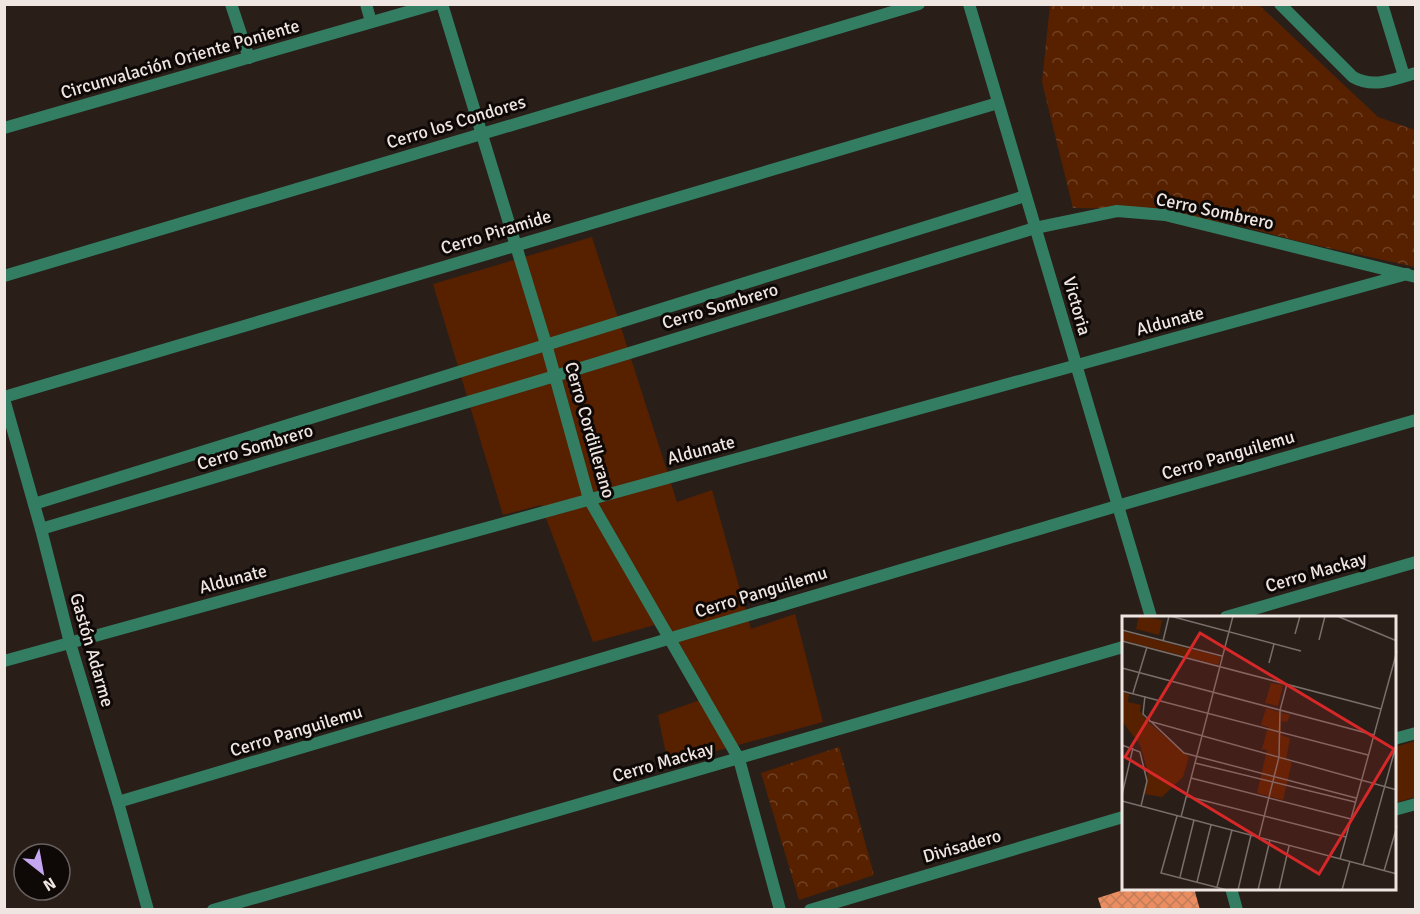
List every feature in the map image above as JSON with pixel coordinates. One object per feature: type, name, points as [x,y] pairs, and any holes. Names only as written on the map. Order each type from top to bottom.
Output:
[{"type":"street","points":[[231,4],[249,58]]},
{"type":"street","points":[[366,4],[372,22]]},
{"type":"street","name":"Circunvalación Oriente Poniente","points":[[4,128],[435,4]]},
{"type":"street","name":"Cerro Cordillerano","points":[[442,4],[546,344],[589,499],[739,759],[780,909]]},
{"type":"street","name":"Cerro los Condores","points":[[4,276],[919,4]]},
{"type":"street","name":"Victoria","points":[[969,4],[1150,616]]},
{"type":"street","points":[[1280,4],[1353,77],[1363,82],[1380,83],[1410,74],[1382,4]]},
{"type":"street","name":"Cerro Piramide","points":[[4,398],[998,103]]},
{"type":"street","name":"Cerro Sombrero","points":[[34,504],[1025,196]]},
{"type":"street","name":"Cerro Sombrero","points":[[41,529],[555,376],[1035,228],[1117,211],[1164,215],[1412,276]]},
{"type":"street","name":"Aldunate","points":[[4,661],[589,499],[1412,276]]},
{"type":"street","name":"Gastón Adarme","points":[[4,398],[70,643],[148,909]]},
{"type":"street","name":"Cerro Panguilemu","points":[[118,802],[1117,506],[1416,420]]},
{"type":"street","name":"Cerro Mackay","points":[[1229,616],[1416,562]]},
{"type":"street","name":"Cerro Mackay","points":[[213,909],[1122,647]]},
{"type":"street","points":[[1396,739],[1416,733]]},
{"type":"street","points":[[1396,810],[1416,804]]},
{"type":"street","name":"Divisadero","points":[[810,909],[1122,817]]},
{"type":"street","points":[[1232,890],[1238,909]]},
{"type":"green space","points":[[1050,5],[1259,5],[1378,117],[1415,130],[1415,267],[1297,241],[1242,226],[1148,209],[1073,208],[1042,82]]},
{"type":"green space","points":[[592,237],[677,502],[712,490],[751,629],[795,614],[823,722],[668,764],[658,715],[703,699],[655,625],[593,642],[541,505],[503,515],[433,284]]},
{"type":"green space","points":[[1415,741],[1415,797],[1396,803],[1396,747]]},
{"type":"green space","points":[[839,747],[874,875],[799,900],[761,773]]},
{"type":"building","points":[[1123,890],[1195,890],[1200,910],[1102,910],[1098,898]]}]
